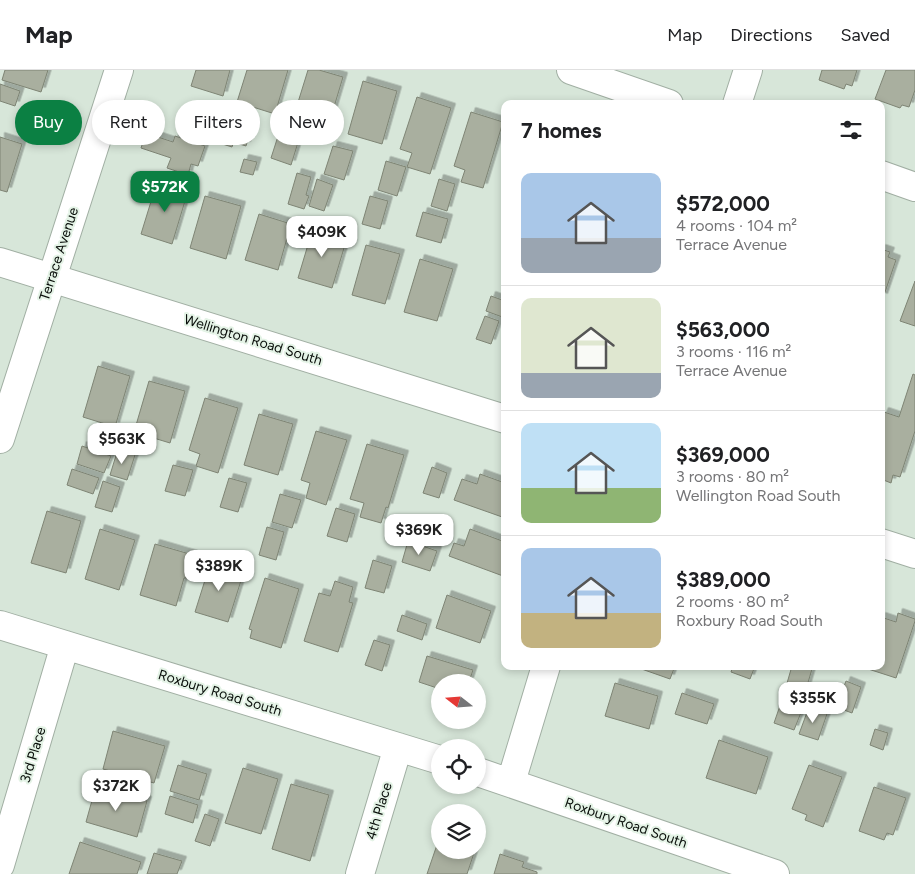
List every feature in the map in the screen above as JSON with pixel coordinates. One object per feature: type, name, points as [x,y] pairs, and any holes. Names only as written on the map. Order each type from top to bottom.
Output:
[{"type":"street","name":"Terrace Avenue","points":[[0,439],[119,70]]},
{"type":"street","points":[[571,70],[657,100]]},
{"type":"street","points":[[738,100],[748,70]]},
{"type":"street","points":[[885,177],[915,187]]},
{"type":"street","name":"Wellington Road South","points":[[0,262],[501,418]]},
{"type":"street","points":[[885,544],[915,554]]},
{"type":"street","name":"Roxbury Road South","points":[[0,625],[431,757]]},
{"type":"street","name":"3rd Place","points":[[0,865],[65,645]]},
{"type":"street","points":[[510,782],[545,670]]},
{"type":"street","name":"4th Place","points":[[360,874],[398,747]]},
{"type":"street","name":"Roxbury Road South","points":[[486,774],[730,867],[775,874]]},
{"type":"building","points":[[5,70],[48,70],[41,92],[2,80]]},
{"type":"building","points":[[196,70],[230,70],[223,96],[191,86]]},
{"type":"building","points":[[247,70],[288,70],[279,100],[270,100],[270,112],[260,109],[260,100],[238,100]]},
{"type":"building","points":[[308,70],[319,70],[343,77],[336,100],[299,100]]},
{"type":"building","points":[[822,70],[857,70],[852,86],[846,84],[844,89],[819,80]]},
{"type":"building","points":[[886,70],[915,70],[915,90],[909,107],[902,105],[900,108],[885,103],[885,100],[875,99]]},
{"type":"building","points":[[363,81],[397,91],[382,144],[348,134]]},
{"type":"building","points":[[0,84],[20,91],[17,100],[15,100],[15,106],[0,101]]},
{"type":"building","points":[[417,97],[451,108],[430,174],[407,167],[412,153],[400,149]]},
{"type":"building","points":[[471,112],[501,121],[501,129],[483,188],[461,182],[465,170],[454,166]]},
{"type":"building","points":[[175,136],[175,145],[205,146],[198,166],[191,164],[188,175],[167,168],[171,158],[141,148],[142,145],[165,145],[165,139],[173,142]]},
{"type":"building","points":[[0,137],[15,142],[15,145],[22,145],[7,192],[0,190]]},
{"type":"building","points":[[275,145],[297,145],[291,165],[271,158]]},
{"type":"building","points":[[333,146],[353,151],[344,180],[324,174]]},
{"type":"building","points":[[244,159],[257,162],[253,175],[240,172]]},
{"type":"building","points":[[386,161],[406,167],[397,196],[378,190]]},
{"type":"building","points":[[297,173],[311,177],[306,195],[309,196],[304,209],[288,204]]},
{"type":"building","points":[[317,179],[333,185],[324,211],[309,206]]},
{"type":"building","points":[[439,179],[455,184],[447,211],[431,206]]},
{"type":"building","points":[[157,182],[188,191],[172,244],[141,234]]},
{"type":"building","points":[[205,196],[241,206],[226,259],[190,248]]},
{"type":"building","points":[[370,196],[388,201],[380,229],[362,224]]},
{"type":"building","points":[[423,212],[448,219],[441,243],[416,236]]},
{"type":"building","points":[[259,214],[291,224],[278,270],[245,260]]},
{"type":"building","points":[[313,228],[347,238],[332,288],[298,278]]},
{"type":"building","points":[[366,245],[400,254],[385,304],[352,295]]},
{"type":"building","points":[[885,250],[890,252],[888,257],[896,260],[885,292]]},
{"type":"building","points":[[420,259],[453,269],[437,321],[404,312]]},
{"type":"building","points":[[915,281],[915,326],[900,321]]},
{"type":"building","points":[[491,296],[501,300],[501,317],[486,311]]},
{"type":"building","points":[[485,316],[499,321],[491,344],[476,339]]},
{"type":"building","points":[[98,366],[130,376],[115,427],[83,417]]},
{"type":"building","points":[[913,374],[915,375],[915,431],[900,477],[893,475],[891,483],[885,481],[885,412],[899,417]]},
{"type":"building","points":[[149,381],[185,391],[170,443],[134,432]]},
{"type":"building","points":[[205,398],[238,408],[218,473],[196,466],[200,454],[189,450]]},
{"type":"building","points":[[259,414],[293,424],[278,475],[244,465]]},
{"type":"building","points":[[316,431],[347,440],[326,505],[306,498],[310,483],[301,480]]},
{"type":"building","points":[[367,444],[404,455],[388,508],[386,507],[381,523],[360,517],[364,503],[350,499]]},
{"type":"building","points":[[82,446],[111,456],[104,473],[77,464]]},
{"type":"building","points":[[118,449],[135,455],[127,480],[110,475]]},
{"type":"building","points":[[173,465],[193,470],[185,496],[165,491]]},
{"type":"building","points":[[432,467],[447,473],[439,498],[423,493]]},
{"type":"building","points":[[72,469],[99,478],[93,494],[67,485]]},
{"type":"building","points":[[480,474],[501,482],[501,517],[454,500],[462,479],[477,484]]},
{"type":"building","points":[[229,478],[247,483],[238,512],[220,507]]},
{"type":"building","points":[[103,481],[120,487],[112,512],[95,507]]},
{"type":"building","points":[[280,494],[301,500],[292,528],[272,522]]},
{"type":"building","points":[[336,508],[355,514],[347,542],[327,536]]},
{"type":"building","points":[[47,511],[81,521],[66,573],[31,563]]},
{"type":"building","points":[[267,527],[284,532],[276,560],[259,555]]},
{"type":"building","points":[[100,529],[135,540],[119,590],[85,579]]},
{"type":"building","points":[[470,529],[501,541],[501,575],[449,556],[454,543],[464,546]]},
{"type":"building","points":[[408,541],[437,551],[430,571],[402,562]]},
{"type":"building","points":[[155,544],[193,555],[187,578],[184,578],[176,606],[140,595]]},
{"type":"building","points":[[373,560],[392,566],[384,593],[365,588]]},
{"type":"building","points":[[211,561],[244,571],[228,622],[195,612]]},
{"type":"building","points":[[265,578],[299,589],[281,648],[250,638],[252,630],[249,629]]},
{"type":"building","points":[[335,581],[353,587],[349,602],[353,603],[338,652],[304,641],[319,593],[330,596]]},
{"type":"building","points":[[447,595],[491,611],[480,643],[436,628]]},
{"type":"building","points":[[898,613],[915,619],[896,678],[871,670],[885,670],[885,618],[896,622]]},
{"type":"building","points":[[402,615],[427,624],[422,640],[397,631]]},
{"type":"building","points":[[374,640],[390,645],[382,671],[365,665]]},
{"type":"building","points":[[427,656],[473,670],[472,674],[431,674],[431,686],[419,682]]},
{"type":"building","points":[[644,670],[673,670],[670,679]]},
{"type":"building","points":[[732,670],[753,670],[750,679],[731,672]]},
{"type":"building","points":[[791,670],[812,670],[804,696],[785,690]]},
{"type":"building","points":[[846,681],[861,687],[852,713],[836,707]]},
{"type":"building","points":[[615,683],[658,696],[649,729],[605,716]]},
{"type":"building","points":[[682,693],[714,704],[707,724],[675,714]]},
{"type":"building","points":[[783,697],[804,705],[794,730],[774,723]]},
{"type":"building","points":[[809,707],[827,714],[818,740],[799,734]]},
{"type":"building","points":[[875,729],[888,733],[883,750],[870,745]]},
{"type":"building","points":[[113,731],[165,746],[154,783],[103,769]]},
{"type":"building","points":[[719,740],[768,757],[756,794],[706,778]]},
{"type":"building","points":[[178,765],[207,774],[199,800],[170,791]]},
{"type":"building","points":[[809,765],[842,777],[823,827],[805,820],[807,815],[792,809]]},
{"type":"building","points":[[243,768],[278,779],[261,834],[225,823]]},
{"type":"building","points":[[291,784],[329,795],[310,861],[272,849]]},
{"type":"building","points":[[96,786],[147,801],[137,837],[86,822]]},
{"type":"building","points":[[874,787],[906,798],[893,835],[887,833],[884,840],[859,831]]},
{"type":"building","points":[[170,796],[198,805],[193,823],[165,814]]},
{"type":"building","points":[[205,814],[219,819],[210,846],[195,841]]},
{"type":"building","points":[[80,842],[141,862],[137,874],[69,874]]},
{"type":"building","points":[[154,853],[182,861],[177,874],[147,874]]},
{"type":"building","points":[[500,854],[524,862],[522,867],[537,872],[537,874],[494,874]]},
{"type":"building","points":[[432,859],[472,859],[467,874],[427,874]]}]
